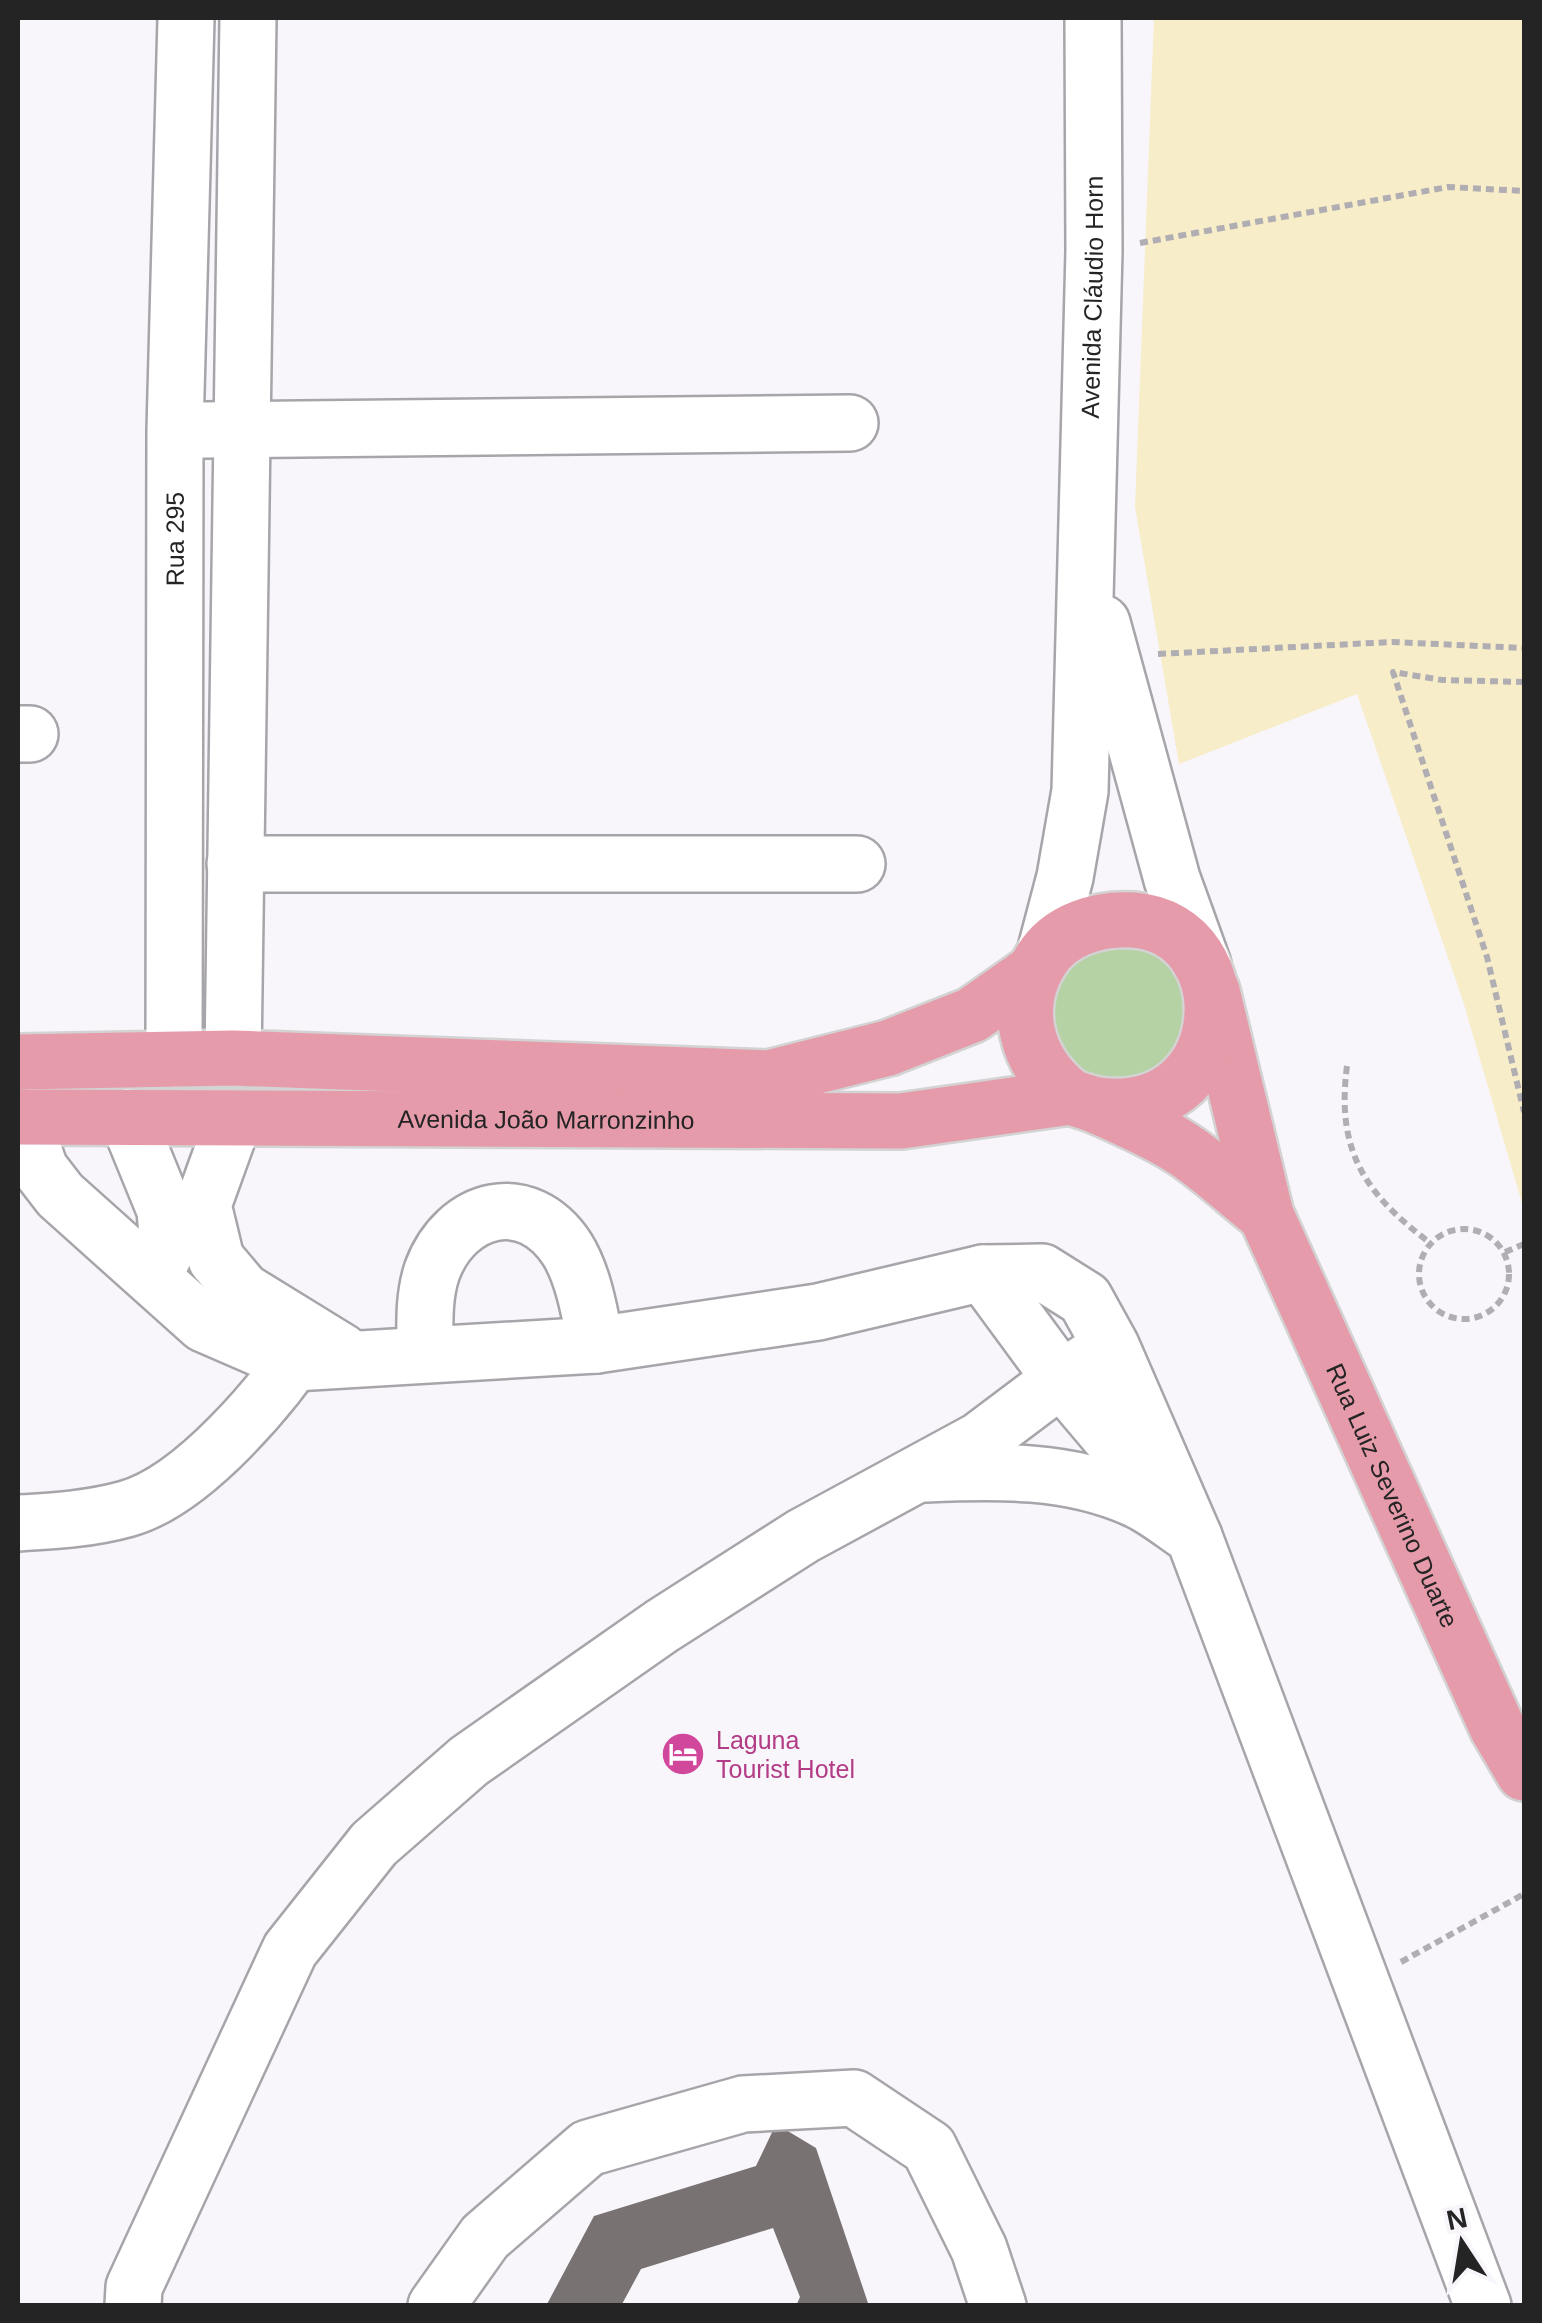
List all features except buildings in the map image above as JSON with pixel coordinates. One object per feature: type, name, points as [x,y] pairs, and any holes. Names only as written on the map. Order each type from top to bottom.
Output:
[{"type":"main road","points":[[1109,918],[1155,924],[1186,946],[1207,978],[1212,1033],[1188,1079],[1156,1100],[1116,1108],[1081,1100],[1041,1067],[1026,1036],[1024,1003],[1039,963],[1067,934],[1109,918]]},
{"type":"main road","name":"Avenida João Marronzinho","points":[[18,1062],[233,1058],[769,1078],[888,1048],[972,1015],[1039,963]]},
{"type":"main road","name":"Rua Luiz Severino Duarte","points":[[1207,978],[1266,1215],[1497,1727],[1524,1773]]},
{"type":"main road","name":"Avenida João Marronzinho","points":[[25,1117],[232,1122],[900,1122],[1081,1100]]},
{"type":"main road","name":"Rua Luiz Severino Duarte","points":[[1081,1100],[1183,1148],[1266,1215]]},
{"type":"street","name":"Rua 295","points":[[174,1059],[176,430],[186,18]]},
{"type":"street","points":[[233,1058],[248,18]]},
{"type":"street","name":"Avenida Cláudio Horn","points":[[1039,963],[1066,876],[1080,791],[1094,251],[1093,18]]},
{"type":"street","points":[[176,430],[850,424]]},
{"type":"street","name":"Avenida Cláudio Horn","points":[[1088,576],[1172,879],[1207,978]]},
{"type":"street","points":[[235,864],[857,864]]},
{"type":"street","points":[[25,1117],[40,1169],[60,1195],[204,1324],[321,1353],[425,1354],[596,1345],[818,1312],[983,1273],[1042,1272],[1085,1299],[1111,1346],[1194,1537],[1483,2306]]},
{"type":"street","points":[[126,1117],[216,1259],[243,1292],[321,1353]]},
{"type":"street","points":[[154,1276],[184,1208],[232,1122]]},
{"type":"street","points":[[425,1354],[426,1294],[443,1249],[461,1227],[485,1211],[509,1210],[546,1226],[568,1250],[587,1302],[596,1345]]},
{"type":"street","points":[[983,1273],[1061,1378],[1194,1537]]},
{"type":"street","points":[[133,2306],[134,2287],[290,1950],[374,1844],[469,1761],[662,1626],[803,1536],[980,1440],[1061,1378],[1111,1346]]},
{"type":"street","points":[[18,1523],[66,1521],[130,1509],[186,1476],[321,1353]]},
{"type":"street","points":[[923,1474],[998,1471],[1071,1477],[1137,1500],[1194,1537]]},
{"type":"street","points":[[436,2306],[485,2237],[588,2148],[743,2104],[854,2098],[929,2148],[978,2249],[998,2306]]},
{"type":"path","points":[[1094,251],[1448,186],[1524,191]]},
{"type":"path","points":[[1112,658],[1392,642],[1524,648]]},
{"type":"path","points":[[1524,682],[1442,680],[1393,672],[1487,957],[1524,1112]]},
{"type":"path","points":[[1346,1066],[1341,1110],[1359,1172],[1387,1210],[1429,1242]]},
{"type":"path","points":[[1455,1228],[1484,1232],[1506,1252],[1510,1285],[1491,1313],[1458,1321],[1428,1305],[1417,1274],[1429,1242],[1455,1228]]},
{"type":"path","points":[[1506,1252],[1524,1244]]},
{"type":"path","points":[[1431,1946],[1524,1894]]},
{"type":"green space","points":[[1119,944],[1145,949],[1168,964],[1183,987],[1188,1013],[1183,1039],[1168,1062],[1145,1077],[1119,1082],[1093,1077],[1070,1062],[1055,1039],[1050,1013],[1055,987],[1070,964],[1093,949]]},
{"type":"sand","points":[[1154,18],[1524,18],[1524,1210],[1463,1001],[1357,694],[1179,764],[1135,507]]},
{"type":"place","name":"Laguna Tourist Hotel","points":[[683,1754]]}]
